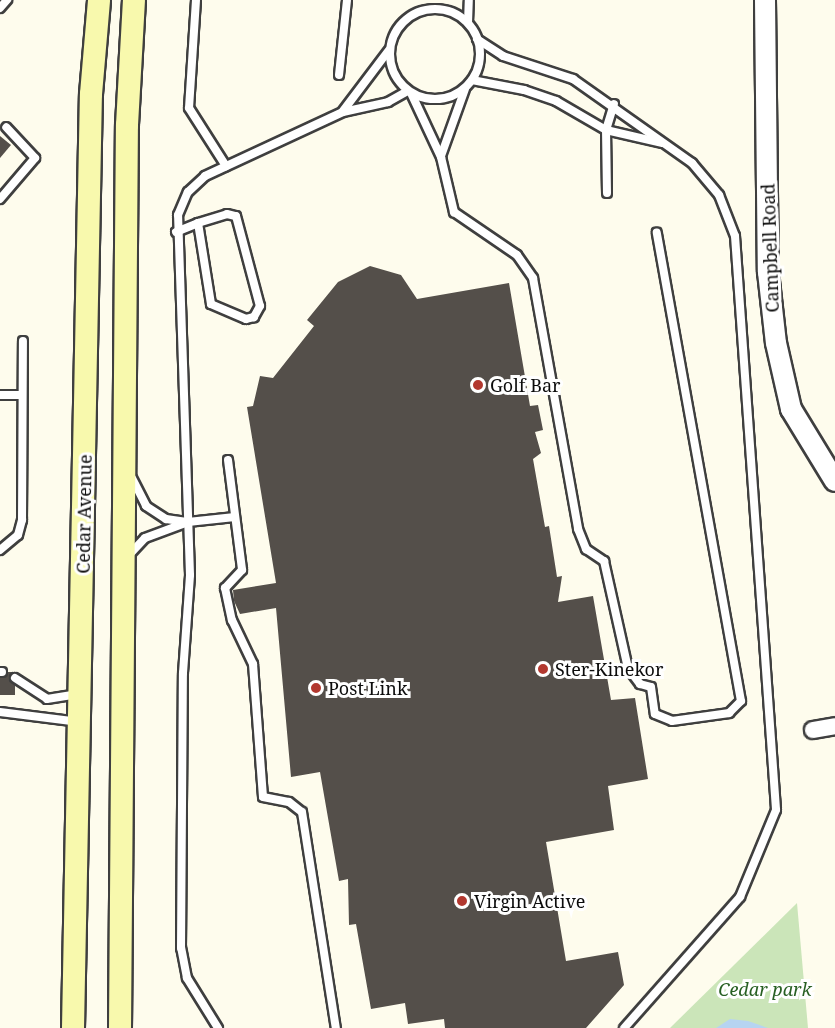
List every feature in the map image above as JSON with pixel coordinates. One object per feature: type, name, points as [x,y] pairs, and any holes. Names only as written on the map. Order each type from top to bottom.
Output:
[{"type":"main road","name":"Cedar Avenue","points":[[73,1028],[91,94],[99,0]]},
{"type":"main road","points":[[120,1028],[127,124],[134,0]]},
{"type":"street","name":"Campbell Road","points":[[765,2],[768,272],[776,343],[791,409],[835,481]]},
{"type":"street","points":[[813,730],[835,726]]},
{"type":"lane","points":[[0,8],[7,0]]},
{"type":"lane","points":[[196,0],[189,108],[226,166]]},
{"type":"lane","points":[[339,75],[347,0]]},
{"type":"lane","points":[[343,112],[390,49],[401,23],[425,10],[431,0]]},
{"type":"lane","points":[[468,23],[469,0]]},
{"type":"lane","points":[[425,10],[455,14],[468,23],[477,39],[479,64],[465,89],[441,157]]},
{"type":"lane","points":[[477,39],[503,56],[573,79],[614,104],[706,177],[735,236],[776,810],[740,897],[624,1028]]},
{"type":"lane","points":[[390,49],[394,72],[410,92],[441,157],[454,212],[517,255],[533,278],[578,529],[586,549],[604,561],[628,668],[640,684],[651,687],[656,714],[672,721],[729,713],[741,700],[657,232]]},
{"type":"lane","points":[[472,80],[556,101],[606,130],[662,143]]},
{"type":"lane","points":[[218,1028],[187,978],[182,948],[188,522],[176,232],[188,192],[226,166],[343,112],[410,92],[439,100],[465,89]]},
{"type":"lane","points":[[606,193],[606,130],[614,104]]},
{"type":"lane","points":[[0,199],[35,158],[6,127]]},
{"type":"lane","points":[[176,232],[198,224],[227,214],[242,225],[260,306],[255,316],[246,319],[211,304],[198,224]]},
{"type":"lane","points":[[0,550],[18,535],[22,520],[23,340]]},
{"type":"lane","points":[[0,395],[22,395]]},
{"type":"lane","points":[[124,459],[146,506],[166,519],[188,522],[235,517]]},
{"type":"lane","points":[[228,460],[242,570],[225,588],[232,620],[253,664],[263,797],[290,802],[302,812],[336,1028]]},
{"type":"lane","points":[[123,560],[145,538],[188,522]]},
{"type":"lane","points":[[15,678],[47,699],[80,693]]},
{"type":"lane","points":[[0,712],[79,722]]},
{"type":"green space","name":"Cedar park","points":[[797,903],[808,1028],[670,1028]]},
{"type":"water","points":[[730,1019],[748,1021],[768,1028],[716,1028]]},
{"type":"building","points":[[0,136],[11,145],[0,158]]},
{"type":"building","points":[[370,266],[401,275],[417,299],[509,283],[530,406],[538,405],[543,430],[535,432],[541,453],[533,459],[545,527],[549,526],[557,577],[562,576],[558,602],[593,596],[611,700],[635,698],[648,779],[608,786],[614,830],[546,842],[566,961],[618,952],[624,985],[586,1028],[445,1028],[444,1019],[408,1024],[405,1003],[371,1009],[356,924],[349,925],[348,879],[339,881],[320,772],[291,777],[276,608],[240,614],[234,601],[233,590],[276,583],[247,407],[253,406],[260,376],[273,378],[314,326],[307,320],[338,282]]},
{"type":"building","points":[[0,672],[15,672],[15,695],[0,695]]},
{"type":"place","name":"Golf Bar","points":[[478,385]]},
{"type":"place","name":"Ster-Kinekor","points":[[543,669]]},
{"type":"place","name":"Post Link","points":[[316,688]]},
{"type":"place","name":"Virgin Active","points":[[462,901]]}]
